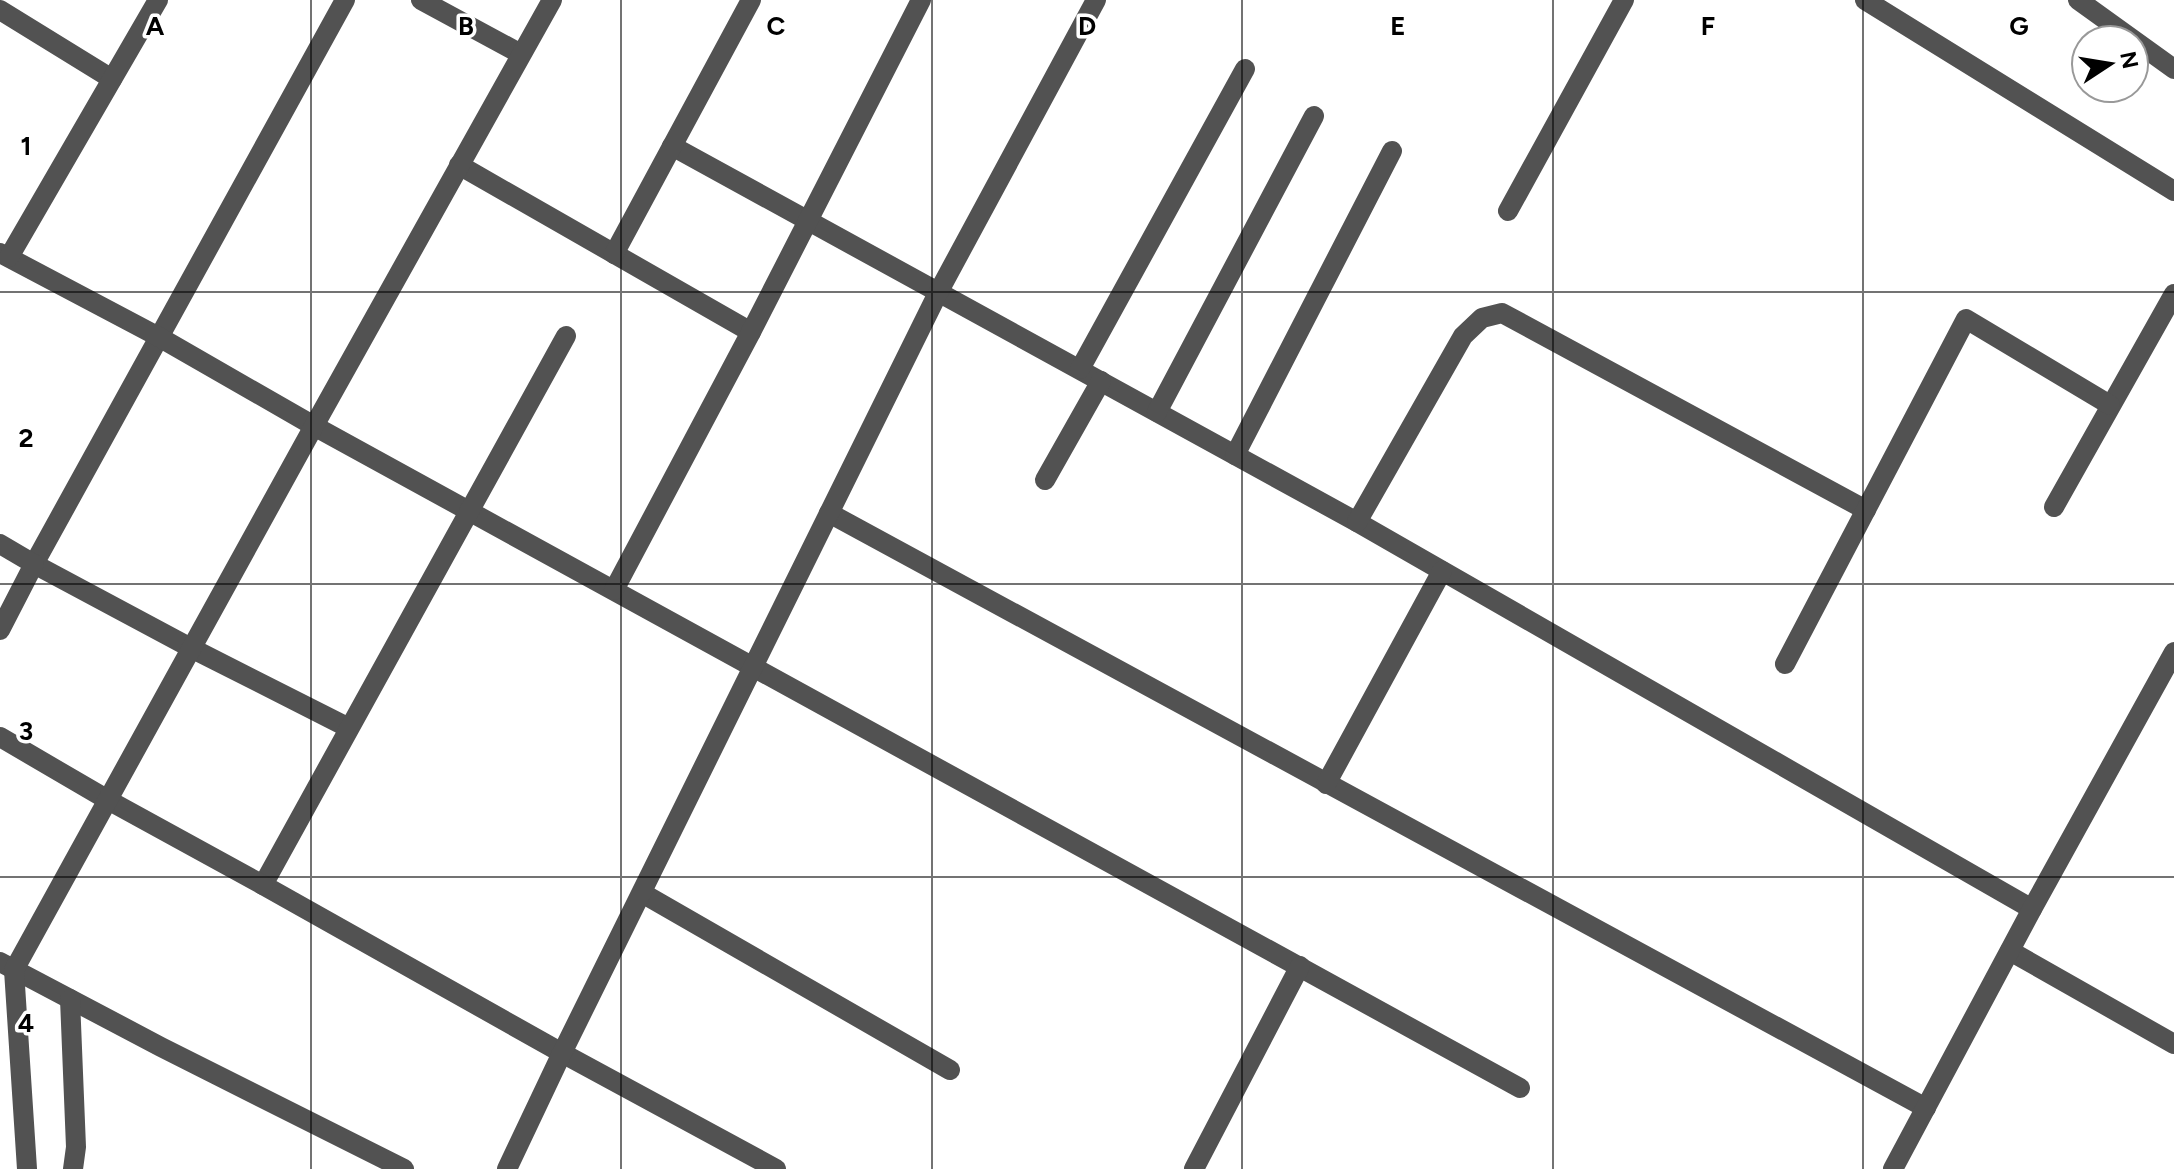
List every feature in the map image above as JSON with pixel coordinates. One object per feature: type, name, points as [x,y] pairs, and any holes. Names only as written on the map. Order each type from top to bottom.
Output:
[{"type":"street","points":[[158,0],[4,255],[159,337],[314,426],[1520,1088]]},
{"type":"street","points":[[0,630],[345,0]]},
{"type":"street","points":[[421,0],[521,54]]},
{"type":"street","points":[[27,1169],[7,966],[108,800],[552,0]]},
{"type":"street","points":[[614,254],[751,0]]},
{"type":"street","points":[[614,590],[751,332],[921,0]]},
{"type":"street","points":[[507,1169],[939,291],[1096,0]]},
{"type":"street","points":[[1508,211],[1624,0]]},
{"type":"street","points":[[1865,0],[2174,191]]},
{"type":"street","points":[[2078,0],[2174,69]]},
{"type":"street","points":[[0,10],[112,79]]},
{"type":"street","points":[[1080,369],[1245,69]]},
{"type":"street","points":[[1157,412],[1314,116]]},
{"type":"street","points":[[672,146],[1357,522],[2032,909]]},
{"type":"street","points":[[1235,455],[1392,151]]},
{"type":"street","points":[[459,165],[751,332]]},
{"type":"street","points":[[2054,507],[2174,294]]},
{"type":"street","points":[[1357,522],[1463,336],[1482,318],[1502,313],[1866,510]]},
{"type":"street","points":[[1785,664],[1966,319],[2110,405]]},
{"type":"street","points":[[263,885],[566,336]]},
{"type":"street","points":[[1045,480],[1101,381]]},
{"type":"street","points":[[829,513],[1926,1108]]},
{"type":"street","points":[[0,544],[191,648],[349,728]]},
{"type":"street","points":[[1326,784],[1442,571]]},
{"type":"street","points":[[1893,1169],[2174,652]]},
{"type":"street","points":[[0,737],[562,1053],[776,1169]]},
{"type":"street","points":[[642,893],[950,1070]]},
{"type":"street","points":[[2010,951],[2174,1044]]},
{"type":"street","points":[[7,966],[404,1169]]},
{"type":"street","points":[[1194,1169],[1300,966]]},
{"type":"street","points":[[70,999],[76,1147],[73,1169]]}]
